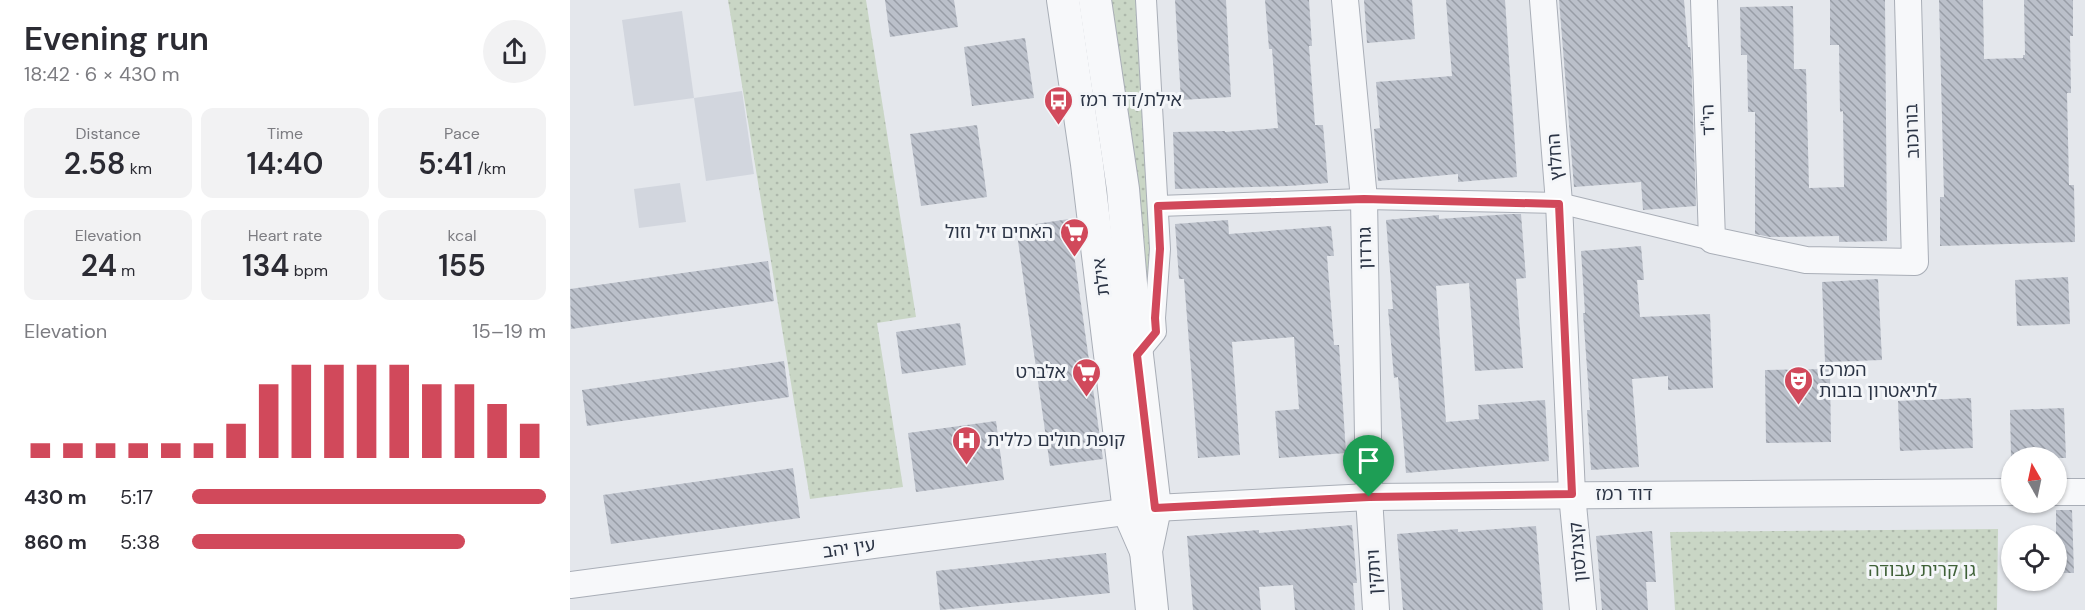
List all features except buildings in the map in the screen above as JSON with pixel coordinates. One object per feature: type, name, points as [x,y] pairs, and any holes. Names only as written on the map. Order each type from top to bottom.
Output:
[{"type":"street","name":"אילת","points":[[1063,0],[1142,510],[1152,610]]},
{"type":"street","name":"אילת","points":[[1095,0],[1123,189],[1137,355],[1142,510]]},
{"type":"street","points":[[1137,355],[1156,332],[1160,249],[1146,0]]},
{"type":"street","name":"גורדון","points":[[1345,0],[1364,199],[1369,497]]},
{"type":"street","name":"החלוץ","points":[[1543,0],[1559,204],[1572,494]]},
{"type":"street","name":"הי\"ד","points":[[1704,0],[1712,240]]},
{"type":"street","name":"בורוכוב","points":[[1712,240],[1806,260],[1915,262],[1908,0]]},
{"type":"street","points":[[1158,206],[1364,199],[1559,204],[1712,240]]},
{"type":"street","name":"דוד רמז","points":[[1142,510],[1369,497],[2001,492]]},
{"type":"street","points":[[2067,492],[2085,492]]},
{"type":"street","name":"קצנלסון","points":[[1572,494],[1583,610]]},
{"type":"street","name":"ויתקין","points":[[1369,497],[1376,610]]},
{"type":"street","name":"עין יהב","points":[[570,585],[1142,510]]},
{"type":"shaded area","points":[[682,11],[694,98],[634,106],[622,20]]},
{"type":"shaded area","points":[[742,91],[754,174],[706,181],[694,98]]},
{"type":"shaded area","points":[[680,183],[686,222],[639,228],[634,189]]},
{"type":"green space","points":[[728,0],[866,0],[916,317],[877,323],[903,487],[810,499]]},
{"type":"green space","points":[[1095,0],[1141,0],[1154,248],[1152,328]]},
{"type":"green space","name":"גן קרית עבודה","points":[[1998,529],[1997,610],[1675,610],[1670,532]]},
{"type":"place","name":"אילת/דוד רמז","points":[[1059,126]]},
{"type":"place","name":"האחים זיל וזול","points":[[1074,258]]},
{"type":"place","name":"אלברט","points":[[1087,398]]},
{"type":"place","name":"המרכז לתיאטרון בובות","points":[[1798,406]]},
{"type":"place","name":"קופת חולים כללית","points":[[966,466]]},
{"type":"route","points":[[1364,199],[1559,204],[1572,494],[1369,497],[1155,508],[1137,355],[1156,332],[1160,249],[1158,206],[1364,199]]}]
